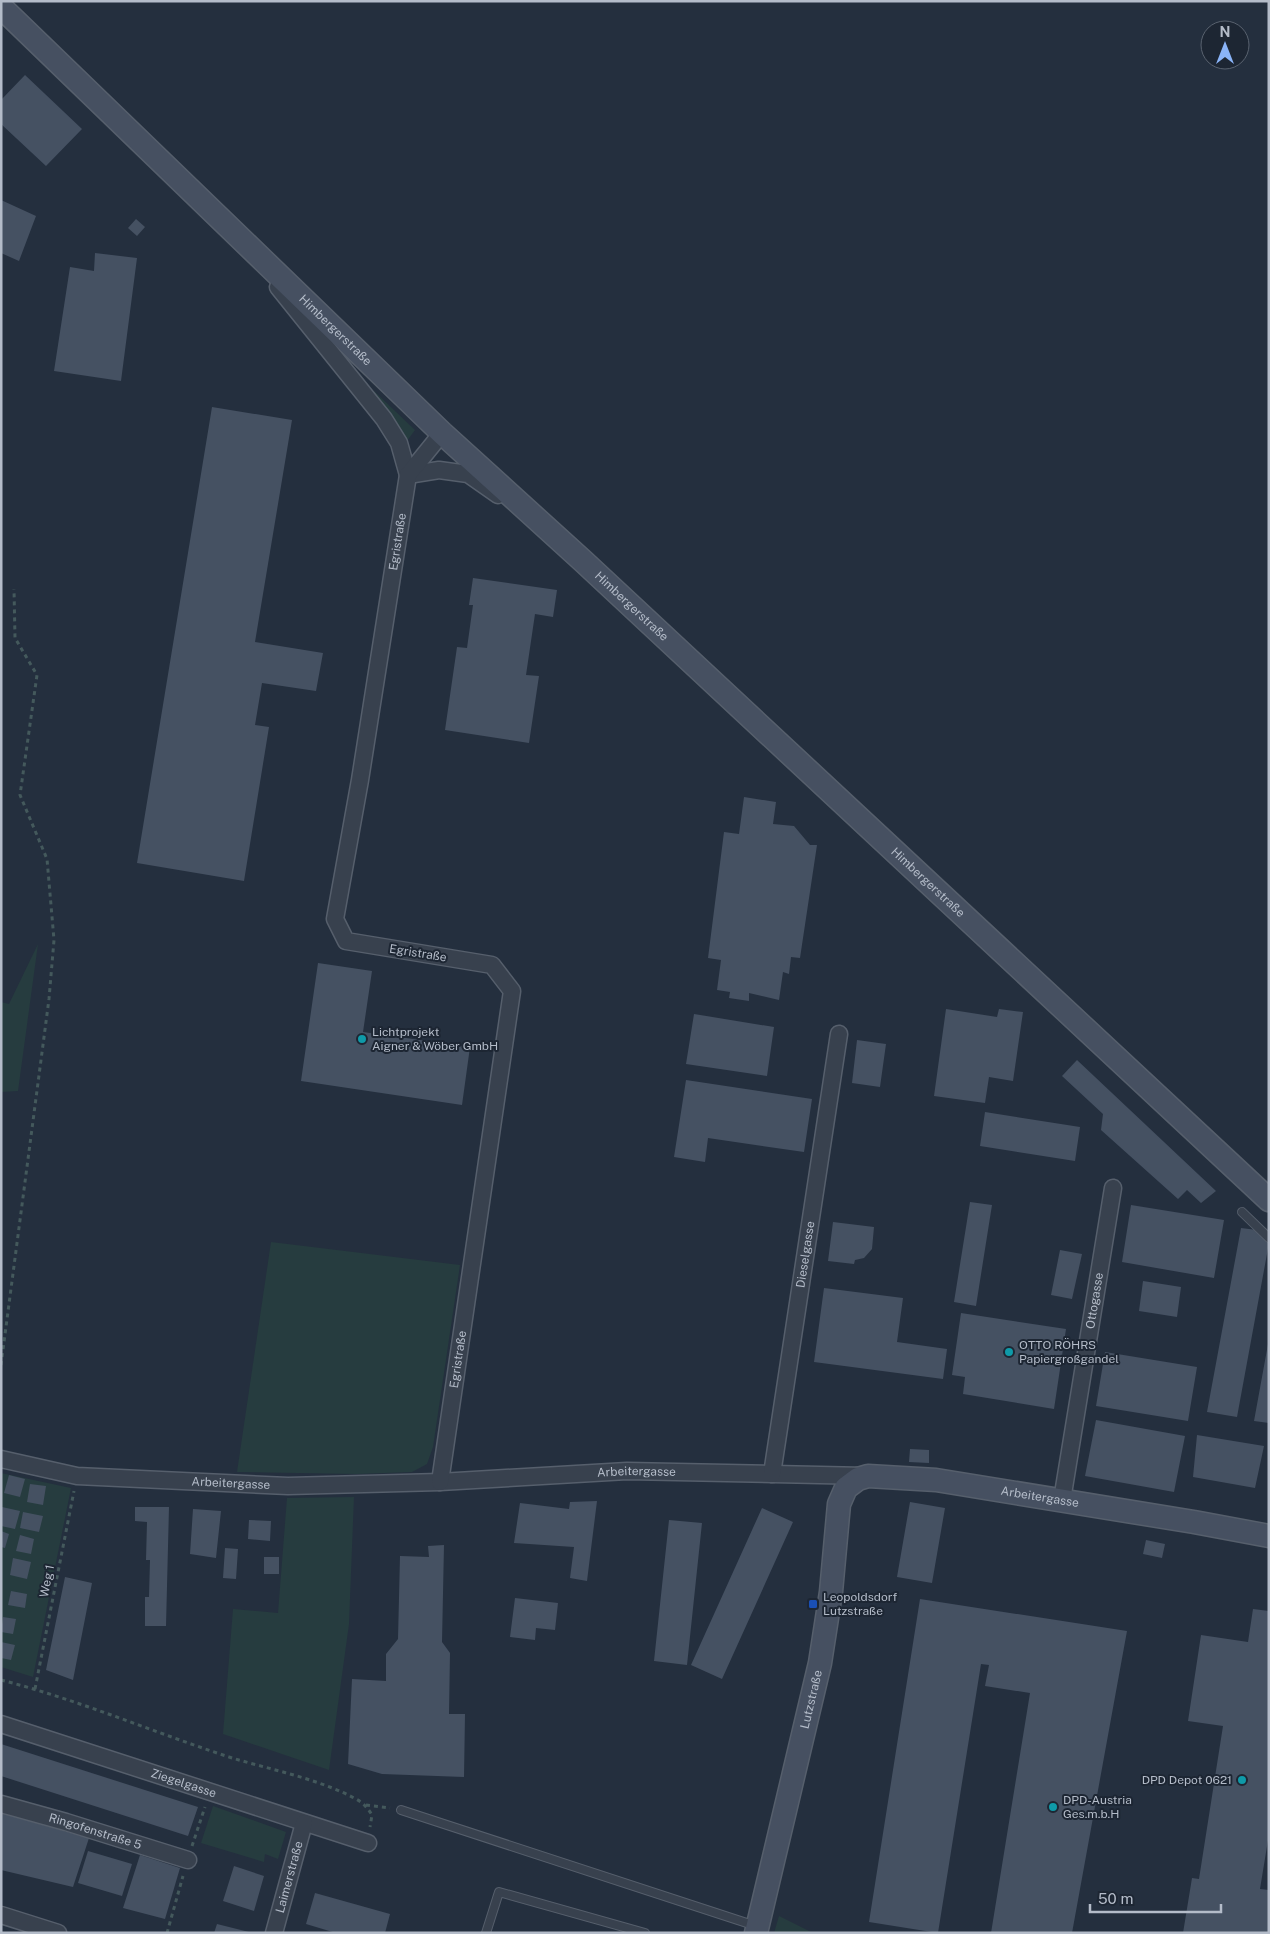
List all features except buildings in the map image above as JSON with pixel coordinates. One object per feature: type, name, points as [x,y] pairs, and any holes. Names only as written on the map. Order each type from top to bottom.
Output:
[{"type":"street","name":"Himbergerstraße","points":[[1,6],[442,433],[583,561],[1269,1200]]},
{"type":"street","points":[[223,219],[384,419],[399,443],[408,475]]},
{"type":"street","points":[[408,475],[442,433]]},
{"type":"street","points":[[408,475],[439,470],[468,474],[583,561]]},
{"type":"street","name":"Egristraße","points":[[408,475],[360,780],[335,919],[346,941],[492,965],[512,991],[440,1482]]},
{"type":"street","name":"Dieselgasse","points":[[772,1474],[839,1034]]},
{"type":"street","name":"Ottogasse","points":[[1062,1500],[1113,1188]]},
{"type":"street","name":"Arbeitergasse","points":[[1,1459],[77,1476],[288,1486],[440,1482],[627,1471],[868,1476],[936,1480],[1269,1536]]},
{"type":"street","name":"Lutzstraße","points":[[757,1929],[820,1663],[831,1592],[839,1504],[846,1488],[858,1479],[868,1476]]},
{"type":"street","name":"Ziegelgasse","points":[[1,1724],[368,1844]]},
{"type":"street","name":"Ringofenstraße 5","points":[[1,1804],[188,1860]]},
{"type":"street","name":"Laimerstraße","points":[[274,1933],[304,1823]]},
{"type":"street","points":[[1,1915],[58,1933]]},
{"type":"lane","points":[[1242,1212],[1269,1238]]},
{"type":"lane","points":[[401,1810],[757,1929]]},
{"type":"lane","points":[[486,1933],[499,1892],[645,1933]]},
{"type":"path","points":[[1,1365],[49,999],[54,940],[47,859],[20,794],[37,675],[15,638],[14,589]]},
{"type":"path","name":"Weg 1","points":[[35,1689],[77,1476]]},
{"type":"path","points":[[1,1680],[35,1689],[229,1757],[314,1783],[366,1805],[401,1810]]},
{"type":"path","points":[[366,1805],[372,1815],[368,1844]]},
{"type":"green space","points":[[374,391],[415,430],[407,441],[372,393]]},
{"type":"green space","points":[[38,944],[18,1091],[1,1092],[1,1002],[9,1004]]},
{"type":"green space","points":[[271,1242],[460,1265],[433,1447],[427,1464],[412,1472],[357,1474],[237,1472]]},
{"type":"green space","points":[[1,1473],[71,1488],[33,1677],[1,1667]]},
{"type":"green space","points":[[354,1497],[349,1624],[329,1770],[223,1734],[233,1609],[278,1613],[287,1498]]},
{"type":"green space","points":[[213,1806],[286,1832],[278,1859],[265,1854],[264,1862],[201,1843]]},
{"type":"green space","points":[[779,1916],[813,1933],[774,1933]]},
{"type":"place","name":"Lichtprojekt Aigner & Wöber GmbH","points":[[362,1039]]},
{"type":"place","name":"OTTO RÖHRS Papiergroßgandel","points":[[1009,1352]]},
{"type":"place","name":"Leopoldsdorf Lutzstraße","points":[[813,1604]]},
{"type":"place","name":"DPD Depot 0621","points":[[1242,1780]]},
{"type":"place","name":"DPD-Austria Ges.m.b.H","points":[[1053,1807]]}]
